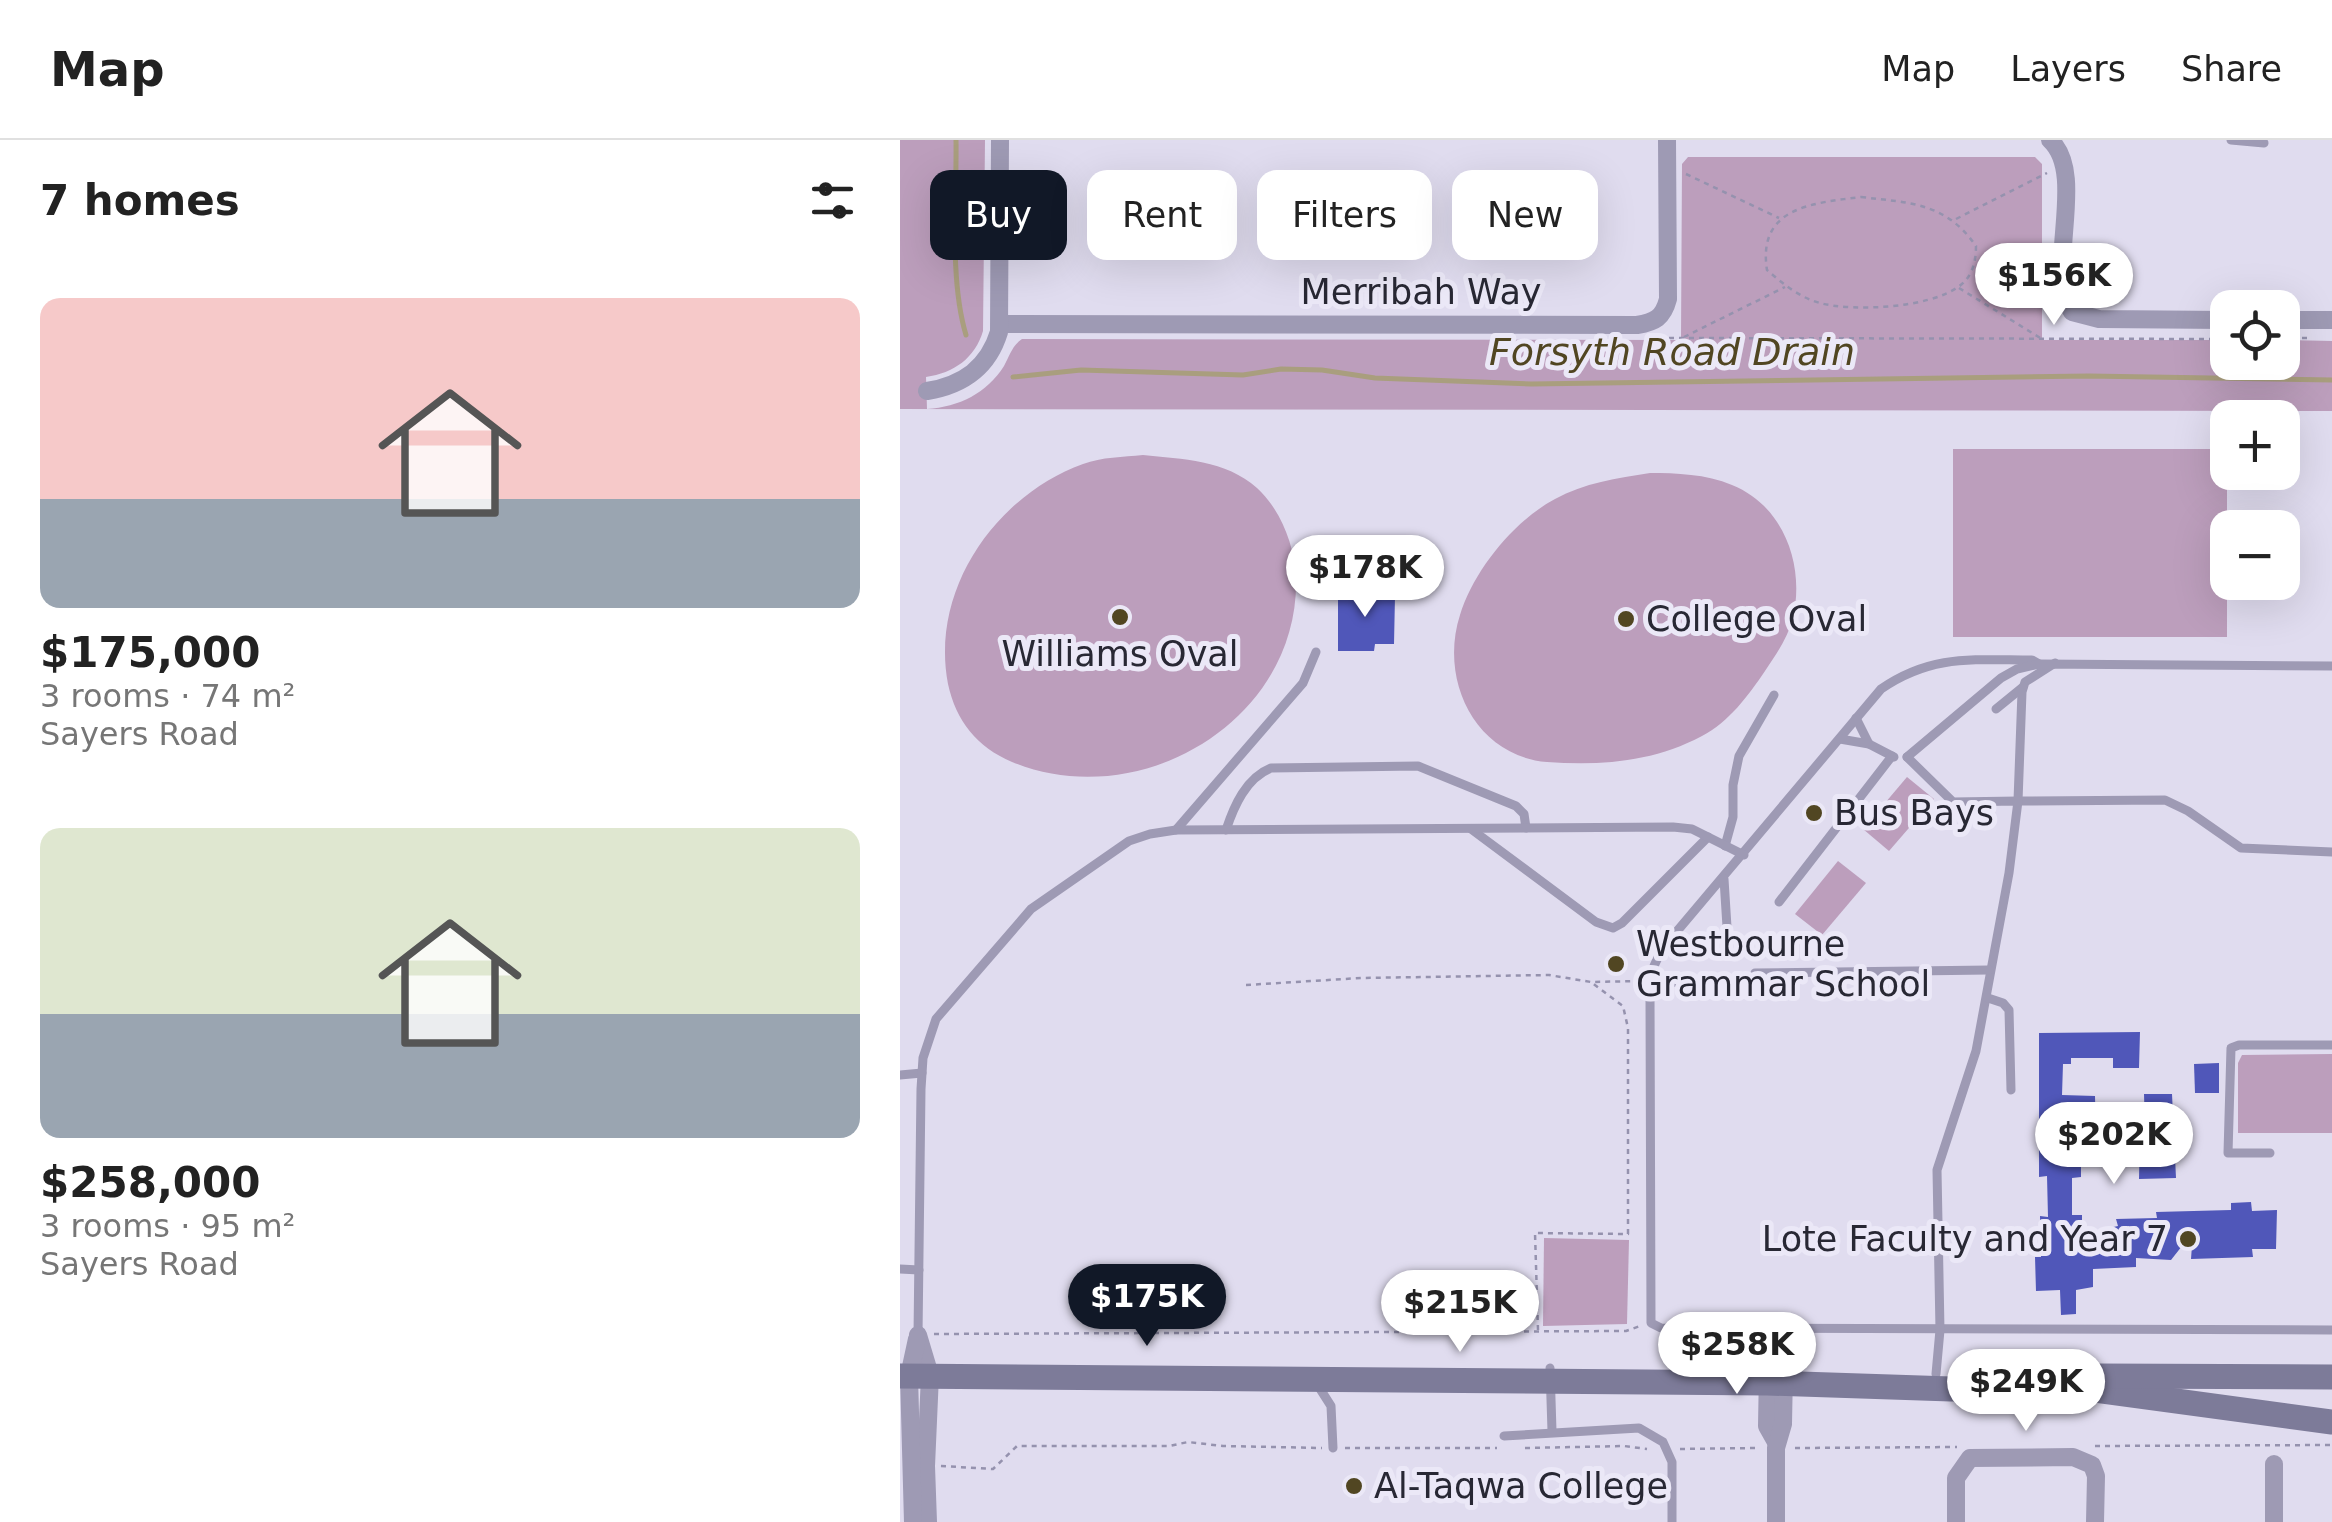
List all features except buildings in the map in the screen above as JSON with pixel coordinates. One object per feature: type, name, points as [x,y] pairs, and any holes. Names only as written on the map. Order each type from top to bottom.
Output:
[{"type":"main road","points":[[1936,1374],[1945,1382],[2043,1382],[2332,1422]]},
{"type":"main road","points":[[913,1376],[1355,1378],[1382,1382],[1550,1376],[2332,1377]]},
{"type":"main road","points":[[1776,1377],[1951,1389],[2073,1387]]},
{"type":"street","points":[[927,391],[971,376],[987,359],[1000,324],[1000,140]]},
{"type":"street","name":"Merribah Way","points":[[1000,324],[1652,323],[1661,317],[1668,300],[1667,140]]},
{"type":"street","points":[[2060,143],[2065,173],[2064,290],[2072,312],[2099,319],[2210,320]]},
{"type":"street","points":[[2300,320],[2332,320]]},
{"type":"street","points":[[913,1522],[904,1433],[918,1336]]},
{"type":"street","points":[[913,1376],[929,1432],[928,1522]]},
{"type":"street","points":[[1776,1377],[1783,1424],[1776,1445],[1776,1522]]},
{"type":"street","points":[[904,1433],[929,1432]]},
{"type":"street","points":[[1956,1522],[1956,1478],[1970,1458],[2073,1457],[2092,1465],[2096,1476],[2096,1522]]},
{"type":"street","points":[[2274,1464],[2274,1522]]},
{"type":"lane","points":[[2230,140],[2264,143]]},
{"type":"lane","points":[[1176,830],[1303,682],[1316,652]]},
{"type":"lane","points":[[2039,664],[2032,660],[1933,662],[1902,675],[1881,690],[1662,949],[1652,981],[1651,1323],[1661,1328],[2332,1330]]},
{"type":"lane","points":[[1996,708],[2035,674],[2055,663]]},
{"type":"lane","points":[[1907,757],[2001,678],[2039,664],[2332,666]]},
{"type":"lane","points":[[1936,1374],[1940,1330],[1937,1170],[1967,1085],[1988,998],[2018,800],[2023,687]]},
{"type":"lane","points":[[1725,846],[1733,816],[1733,785],[1739,756],[1774,695]]},
{"type":"lane","points":[[1856,718],[1869,744]]},
{"type":"lane","points":[[1840,740],[1869,744],[1892,756],[1907,757],[1953,802],[2165,800],[2188,810],[2241,848],[2332,852]]},
{"type":"lane","points":[[1779,902],[1892,756]]},
{"type":"lane","points":[[1226,830],[1234,804],[1260,772],[1271,768],[1418,766],[1516,806],[1524,814],[1526,828]]},
{"type":"lane","points":[[918,1336],[922,1073],[936,1019],[1031,909],[1130,841],[1176,830],[1673,828],[1692,829],[1744,856]]},
{"type":"lane","points":[[1470,829],[1596,922],[1613,928],[1708,837]]},
{"type":"lane","points":[[1724,879],[1727,927]]},
{"type":"lane","points":[[1755,973],[1990,970]]},
{"type":"lane","points":[[1652,981],[1687,983]]},
{"type":"lane","points":[[1988,998],[2003,1003],[2009,1010],[2011,1090]]},
{"type":"lane","points":[[2270,1153],[2228,1152],[2232,1048],[2332,1045]]},
{"type":"lane","points":[[900,1075],[922,1073]]},
{"type":"lane","points":[[900,1269],[919,1270]]},
{"type":"lane","points":[[1550,1376],[1552,1431]]},
{"type":"lane","points":[[1312,1378],[1331,1406],[1333,1448]]},
{"type":"lane","points":[[1331,1406],[1355,1378]]},
{"type":"lane","points":[[1504,1436],[1639,1428],[1664,1442],[1672,1462],[1672,1522]]},
{"type":"path","points":[[1681,172],[1780,218]]},
{"type":"path","points":[[1955,220],[2044,172],[2065,173]]},
{"type":"path","points":[[1861,197],[1915,204],[1955,220],[1976,246],[1973,270],[1958,288],[1918,302],[1881,308],[1817,303],[1767,270],[1765,240],[1780,218],[1814,203],[1861,197]]},
{"type":"path","points":[[1681,338],[1786,286]]},
{"type":"path","points":[[1958,288],[2043,339]]},
{"type":"path","points":[[2300,338],[2314,338]]},
{"type":"path","points":[[1246,985],[1360,978],[1550,976],[1591,982],[1652,981]]},
{"type":"path","points":[[1538,1330],[1536,1233],[1628,1234],[1628,1028],[1623,1006],[1591,982]]},
{"type":"path","points":[[918,1336],[951,1332],[1626,1330],[1651,1323]]},
{"type":"path","points":[[926,1466],[994,1469],[1017,1446],[1169,1446],[1188,1442],[1246,1447],[1503,1448]]},
{"type":"path","points":[[1522,1448],[1624,1446],[1666,1450],[1776,1445]]},
{"type":"shaded area","points":[[900,140],[985,140],[985,170],[930,170],[930,260],[984,260],[983,331],[975,349],[962,363],[926,377],[927,409],[961,402],[981,391],[997,376],[1022,339],[1681,340],[1682,164],[1688,157],[2035,157],[2042,164],[2042,340],[2210,340],[2210,380],[2300,380],[2300,340],[2332,341],[2332,411],[2300,411],[2300,400],[2210,400],[2210,411],[900,409]]},
{"type":"shaded area","points":[[1953,449],[2210,449],[2210,490],[2227,490],[2227,510],[2210,510],[2210,600],[2227,600],[2227,637],[1953,637]]},
{"type":"shaded area","name":"Williams Oval","points":[[1143,455],[1203,462],[1232,472],[1257,488],[1279,517],[1289,540],[1296,576],[1290,628],[1272,673],[1242,712],[1204,743],[1159,764],[1111,776],[1061,775],[1012,762],[988,749],[970,731],[956,710],[948,684],[945,649],[949,614],[960,582],[976,551],[1022,499],[1083,464]]},
{"type":"shaded area","name":"College Oval","points":[[1650,473],[1722,481],[1765,507],[1777,522],[1793,558],[1796,598],[1788,632],[1737,708],[1712,730],[1683,745],[1646,757],[1607,762],[1547,762],[1522,757],[1500,746],[1482,730],[1459,688],[1455,640],[1466,598],[1497,548],[1540,508],[1589,485]]},
{"type":"shaded area","points":[[1907,777],[1934,799],[1889,851],[1863,829]]},
{"type":"shaded area","points":[[1838,861],[1866,883],[1822,935],[1795,914]]},
{"type":"shaded area","points":[[2332,1054],[2332,1133],[2238,1133],[2238,1063],[2242,1055]]},
{"type":"shaded area","points":[[1544,1238],[1629,1240],[1627,1324],[1543,1326]]},
{"type":"waterway","name":"Forsyth Road Drain","points":[[956,140],[957,289],[966,335]]},
{"type":"waterway","name":"Forsyth Road Drain","points":[[1013,377],[1081,370],[1243,375],[1281,369],[1375,378],[1531,384],[2089,376],[2332,380]]},
{"type":"place","name":"Williams Oval","points":[[1120,617]]},
{"type":"place","name":"College Oval","points":[[1626,619]]},
{"type":"place","name":"Bus Bays","points":[[1814,813]]},
{"type":"place","name":"Westbourne Grammar School","points":[[1616,964]]},
{"type":"place","name":"Lote Faculty and Year 7","points":[[2188,1239]]},
{"type":"place","name":"Al-Taqwa College","points":[[1354,1486]]}]
